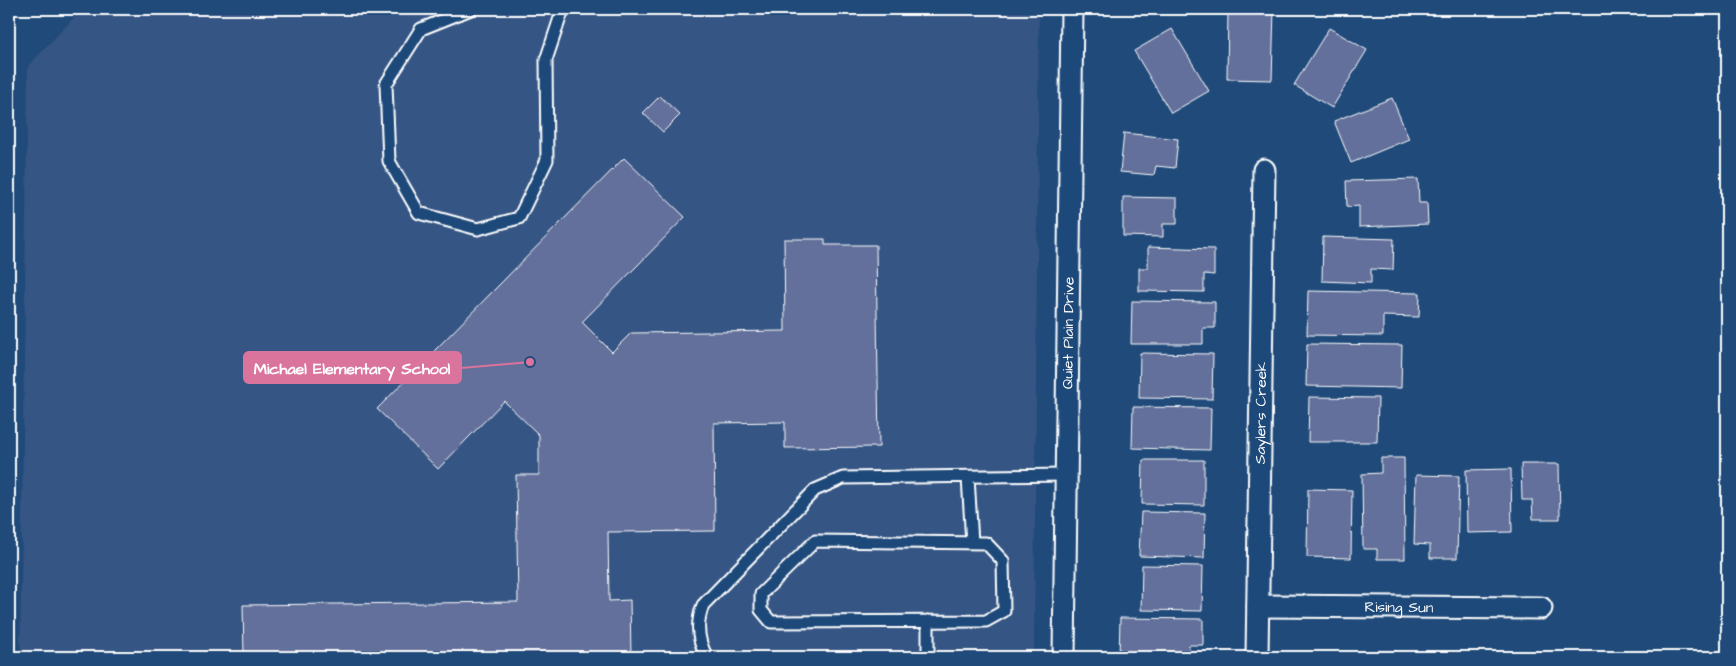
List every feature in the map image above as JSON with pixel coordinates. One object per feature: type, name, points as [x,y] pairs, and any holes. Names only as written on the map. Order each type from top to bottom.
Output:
[{"type":"street","name":"Quiet Plain Drive","points":[[1064,657],[1072,9]]},
{"type":"street","name":"Saylers Creek","points":[[1257,657],[1264,170]]},
{"type":"street","name":"Rising Sun","points":[[1258,606],[1541,608]]},
{"type":"lane","points":[[471,9],[421,29],[386,84],[389,161],[419,213],[478,229],[519,218],[547,160],[546,60],[564,9]]},
{"type":"lane","points":[[707,657],[701,648],[698,633],[698,618],[703,605],[815,490],[843,478],[1066,474]]},
{"type":"lane","points":[[968,477],[972,543]]},
{"type":"lane","points":[[815,541],[972,543],[986,543],[1004,561],[1004,611],[986,621],[771,622],[761,610],[761,594],[815,541]]},
{"type":"lane","points":[[928,621],[928,657]]},
{"type":"shaded area","points":[[82,9],[1039,9],[1034,657],[20,657],[28,66]]},
{"type":"building","points":[[1228,9],[1274,9],[1272,80],[1227,79]]},
{"type":"building","points":[[1329,28],[1367,50],[1332,108],[1294,85]]},
{"type":"building","points":[[1172,29],[1209,91],[1171,113],[1134,51]]},
{"type":"building","points":[[660,96],[680,115],[663,132],[643,113]]},
{"type":"building","points":[[1392,98],[1409,139],[1351,163],[1334,121]]},
{"type":"building","points":[[1124,133],[1178,139],[1175,168],[1156,166],[1154,175],[1120,172]]},
{"type":"building","points":[[624,158],[685,217],[582,322],[612,352],[631,333],[785,331],[784,239],[825,239],[825,245],[876,245],[879,447],[785,448],[785,422],[714,423],[715,531],[608,532],[609,601],[630,600],[631,657],[244,657],[243,605],[518,602],[516,475],[539,475],[539,435],[504,401],[438,469],[377,409]]},
{"type":"building","points":[[1418,179],[1419,203],[1427,203],[1428,224],[1359,227],[1359,206],[1347,207],[1346,181]]},
{"type":"building","points":[[1123,197],[1177,198],[1177,224],[1163,224],[1163,237],[1123,236]]},
{"type":"building","points":[[1323,237],[1394,239],[1393,270],[1371,269],[1371,283],[1322,281]]},
{"type":"building","points":[[1148,247],[1214,249],[1214,275],[1204,274],[1204,292],[1139,291],[1139,268],[1148,268]]},
{"type":"building","points":[[1308,291],[1420,293],[1419,317],[1383,316],[1383,336],[1307,335]]},
{"type":"building","points":[[1132,301],[1215,302],[1215,328],[1203,328],[1203,344],[1131,344]]},
{"type":"building","points":[[1307,344],[1402,345],[1401,388],[1306,386]]},
{"type":"building","points":[[1140,353],[1213,354],[1212,399],[1139,398]]},
{"type":"building","points":[[1309,397],[1378,398],[1377,442],[1308,442]]},
{"type":"building","points":[[1133,407],[1211,408],[1210,450],[1132,448]]},
{"type":"building","points":[[1381,458],[1404,458],[1405,559],[1377,559],[1377,549],[1363,549],[1362,474],[1381,473]]},
{"type":"building","points":[[1143,460],[1204,460],[1204,505],[1142,504]]},
{"type":"building","points":[[1521,464],[1559,464],[1560,519],[1533,519],[1532,500],[1522,500]]},
{"type":"building","points":[[1511,469],[1512,532],[1467,533],[1466,470]]},
{"type":"building","points":[[1416,475],[1459,476],[1457,558],[1430,558],[1430,545],[1414,544]]},
{"type":"building","points":[[1308,489],[1352,490],[1351,558],[1307,557]]},
{"type":"building","points":[[1141,512],[1205,513],[1204,558],[1139,556]]},
{"type":"building","points":[[1142,565],[1203,566],[1202,611],[1141,610]]},
{"type":"building","points":[[1120,618],[1203,619],[1203,645],[1189,645],[1189,657],[1119,657]]},
{"type":"building","points":[[1368,651],[1396,651],[1396,657],[1368,657]]},
{"type":"building","points":[[1463,654],[1463,657],[1419,657],[1419,655]]},
{"type":"building","points":[[1353,655],[1354,657],[1307,657],[1307,656]]},
{"type":"place","name":"Michael Elementary School","points":[[530,362]]}]
